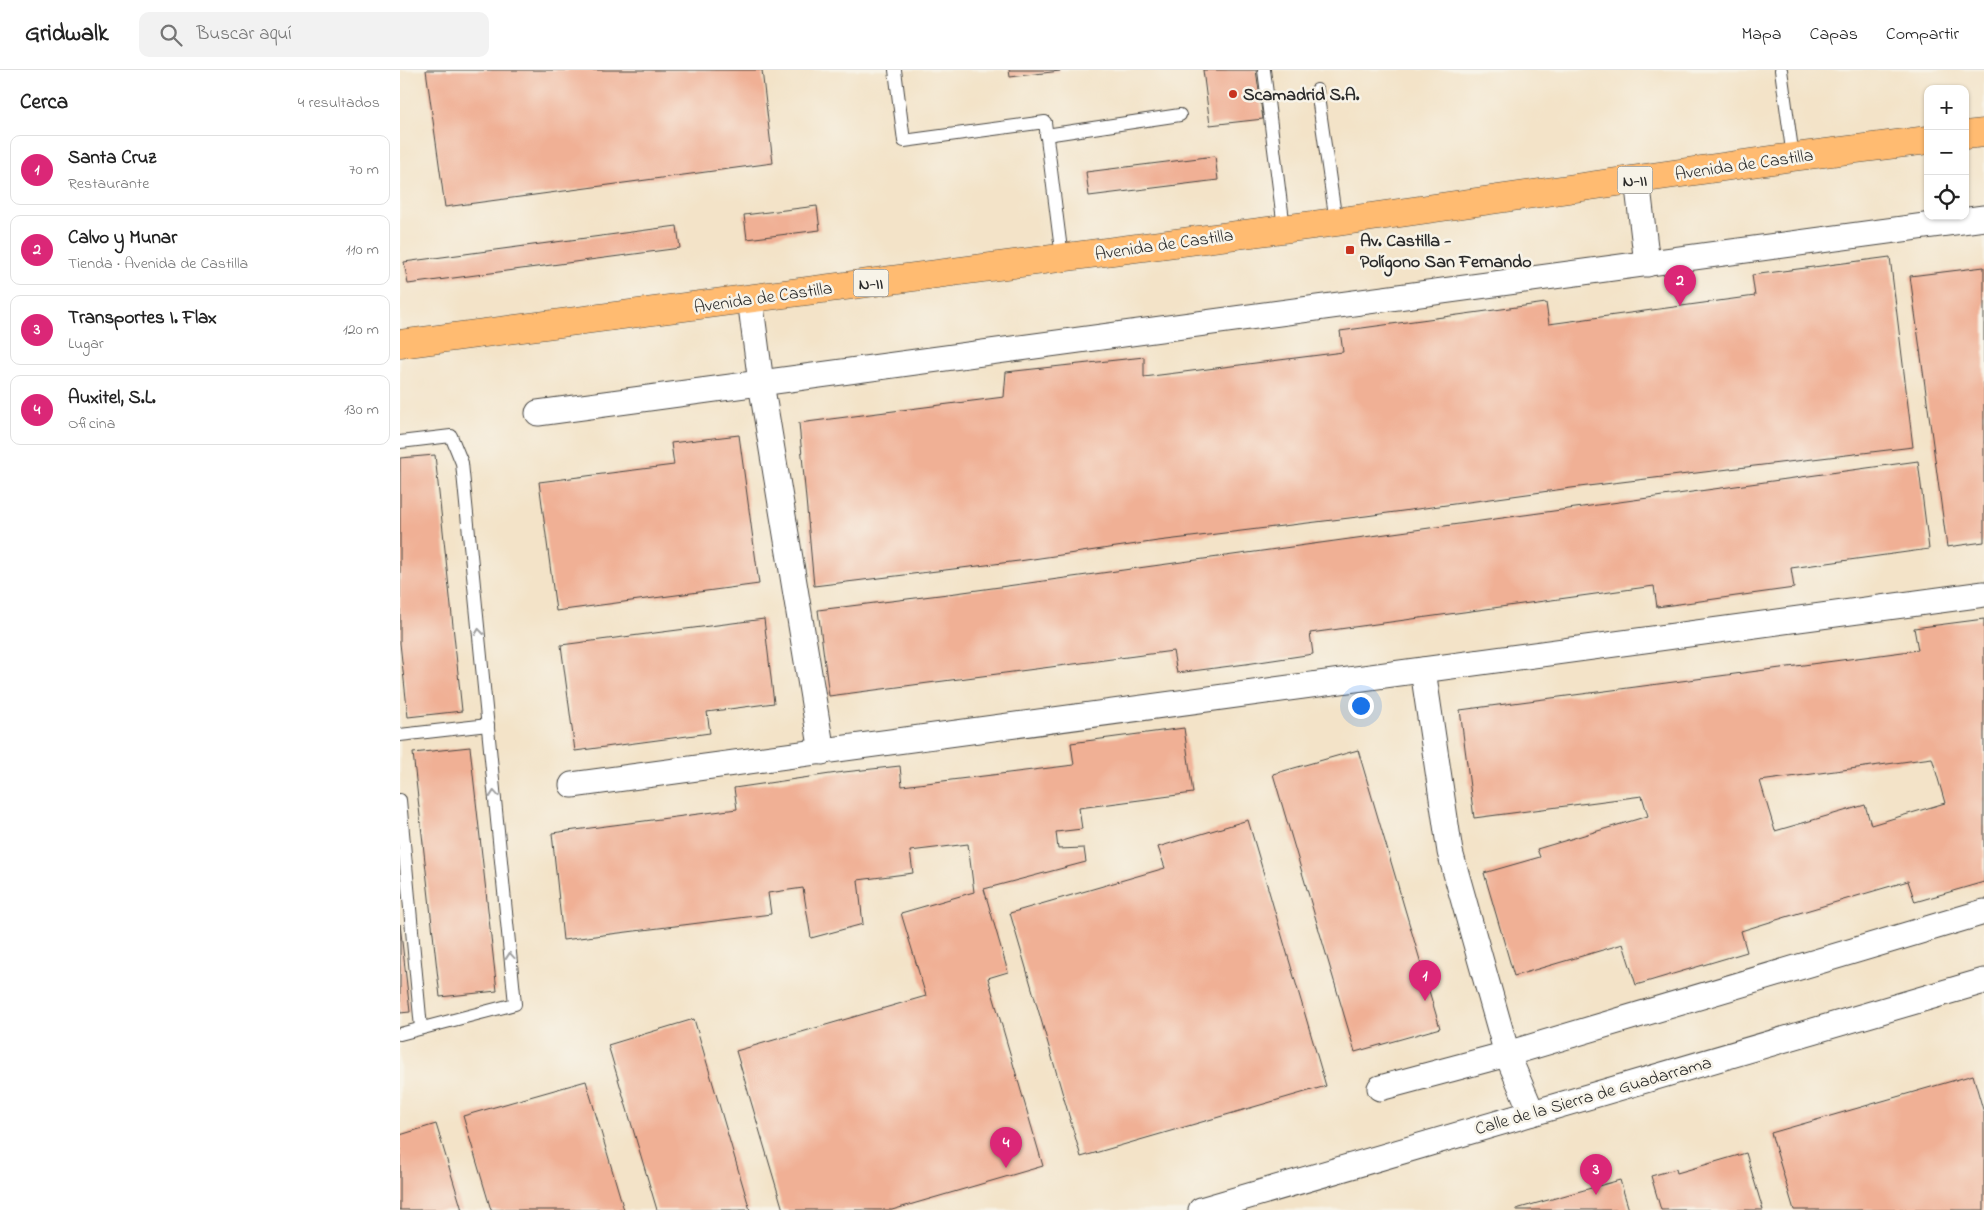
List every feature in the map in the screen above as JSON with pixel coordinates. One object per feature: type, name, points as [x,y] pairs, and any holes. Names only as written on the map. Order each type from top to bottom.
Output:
[{"type":"main road","points":[[1969,135],[1984,133]]},
{"type":"main road","name":"Avenida de Castilla","points":[[400,344],[1336,222],[1793,157],[1924,141]]},
{"type":"street","points":[[1637,179],[1647,264]]},
{"type":"street","points":[[538,413],[1984,218]]},
{"type":"street","points":[[750,299],[761,383],[822,752]]},
{"type":"street","points":[[572,785],[1984,594]]},
{"type":"street","points":[[1423,670],[1450,852],[1507,1054],[1532,1113]]},
{"type":"street","points":[[1380,1088],[1507,1054],[1984,912]]},
{"type":"street","name":"Calle de la Sierra de Guadarrama","points":[[1201,1210],[1984,981]]},
{"type":"lane","points":[[896,70],[904,141],[1045,122],[1062,258]]},
{"type":"lane","points":[[1264,70],[1284,228]]},
{"type":"lane","points":[[1781,70],[1793,157]]},
{"type":"lane","points":[[1317,90],[1336,222]]},
{"type":"lane","points":[[1046,135],[1180,115]]},
{"type":"lane","points":[[400,442],[451,436],[462,463],[515,1004],[400,1034]]},
{"type":"lane","points":[[400,735],[488,725]]},
{"type":"lane","points":[[400,800],[421,1028]]},
{"type":"building","points":[[426,70],[762,70],[773,163],[445,207]]},
{"type":"building","points":[[1009,70],[1060,70],[1060,71],[1010,77]]},
{"type":"building","name":"Scamadrid S.A.","points":[[1203,70],[1256,70],[1263,119],[1210,125]]},
{"type":"building","points":[[1215,156],[1218,180],[1089,196],[1086,172]]},
{"type":"building","points":[[817,206],[820,230],[747,239],[744,215]]},
{"type":"building","points":[[677,226],[680,248],[408,284],[404,262]]},
{"type":"building","points":[[1890,257],[1913,447],[1571,488],[1366,516],[1158,541],[1019,561],[814,586],[799,423],[1004,397],[1006,372],[1144,357],[1144,377],[1343,352],[1340,331],[1546,303],[1549,324],[1755,296],[1752,275]]},
{"type":"building","points":[[1984,267],[1984,542],[1947,547],[1910,276]]},
{"type":"building","points":[[739,435],[759,584],[556,611],[539,482],[674,465],[671,443]]},
{"type":"building","points":[[435,455],[462,711],[408,717],[400,643],[400,458]]},
{"type":"building","points":[[1918,461],[1929,549],[1791,568],[1794,588],[1657,607],[1654,586],[1310,633],[1313,654],[1246,664],[1177,673],[1173,651],[829,696],[818,610],[956,593]]},
{"type":"building","points":[[764,619],[774,703],[707,712],[710,733],[575,751],[561,645]]},
{"type":"building","points":[[1984,619],[1984,882],[1915,902],[1908,881],[1799,913],[1741,931],[1747,952],[1636,985],[1623,944],[1514,976],[1484,873],[1540,857],[1537,849],[1648,816],[1642,796],[1474,818],[1460,710],[1918,650],[1914,628]],"holes":[[[1932,758],[1945,803],[1871,825],[1865,805],[1775,831],[1760,781]]]},
{"type":"building","points":[[1184,728],[1193,793],[1079,808],[1082,829],[1056,832],[1058,849],[1084,848],[1086,862],[984,889],[1008,972],[988,978],[1043,1166],[892,1210],[783,1210],[736,1051],[926,996],[901,913],[974,892],[968,844],[910,851],[913,873],[858,880],[863,924],[811,938],[803,888],[768,893],[771,914],[563,940],[552,833],[737,809],[734,788],[844,772],[900,766],[902,786],[1074,765],[1071,743]]},
{"type":"building","points":[[470,747],[497,991],[440,997],[413,753]]},
{"type":"building","points":[[1358,750],[1440,1028],[1355,1052],[1273,774]]},
{"type":"building","points":[[1248,820],[1326,1086],[1081,1157],[1010,913],[1165,868],[1158,847]]},
{"type":"building","points":[[400,924],[410,1012],[400,1013]]},
{"type":"building","points":[[694,1019],[750,1210],[657,1210],[608,1045]]},
{"type":"building","points":[[1973,1075],[1984,1113],[1984,1210],[1794,1210],[1771,1133]]},
{"type":"building","points":[[586,1081],[624,1210],[491,1210],[463,1116]]},
{"type":"building","points":[[436,1124],[462,1210],[400,1210],[400,1135]]},
{"type":"building","points":[[1746,1153],[1763,1210],[1661,1210],[1651,1176],[1676,1169],[1677,1173]]},
{"type":"building","points":[[1620,1180],[1629,1210],[1516,1210],[1516,1209]]},
{"type":"place","name":"Scamadrid S.A.","points":[[1233,94]]},
{"type":"place","name":"Av. Castilla - Polígono San Fernando","points":[[1350,250]]},
{"type":"place","name":"Calvo y Munar","points":[[1680,306]]},
{"type":"place","name":"Santa Cruz","points":[[1425,1001]]},
{"type":"place","name":"Auxitel, S.L.","points":[[1006,1168]]},
{"type":"place","name":"Transportes I. Flax","points":[[1596,1195]]}]
